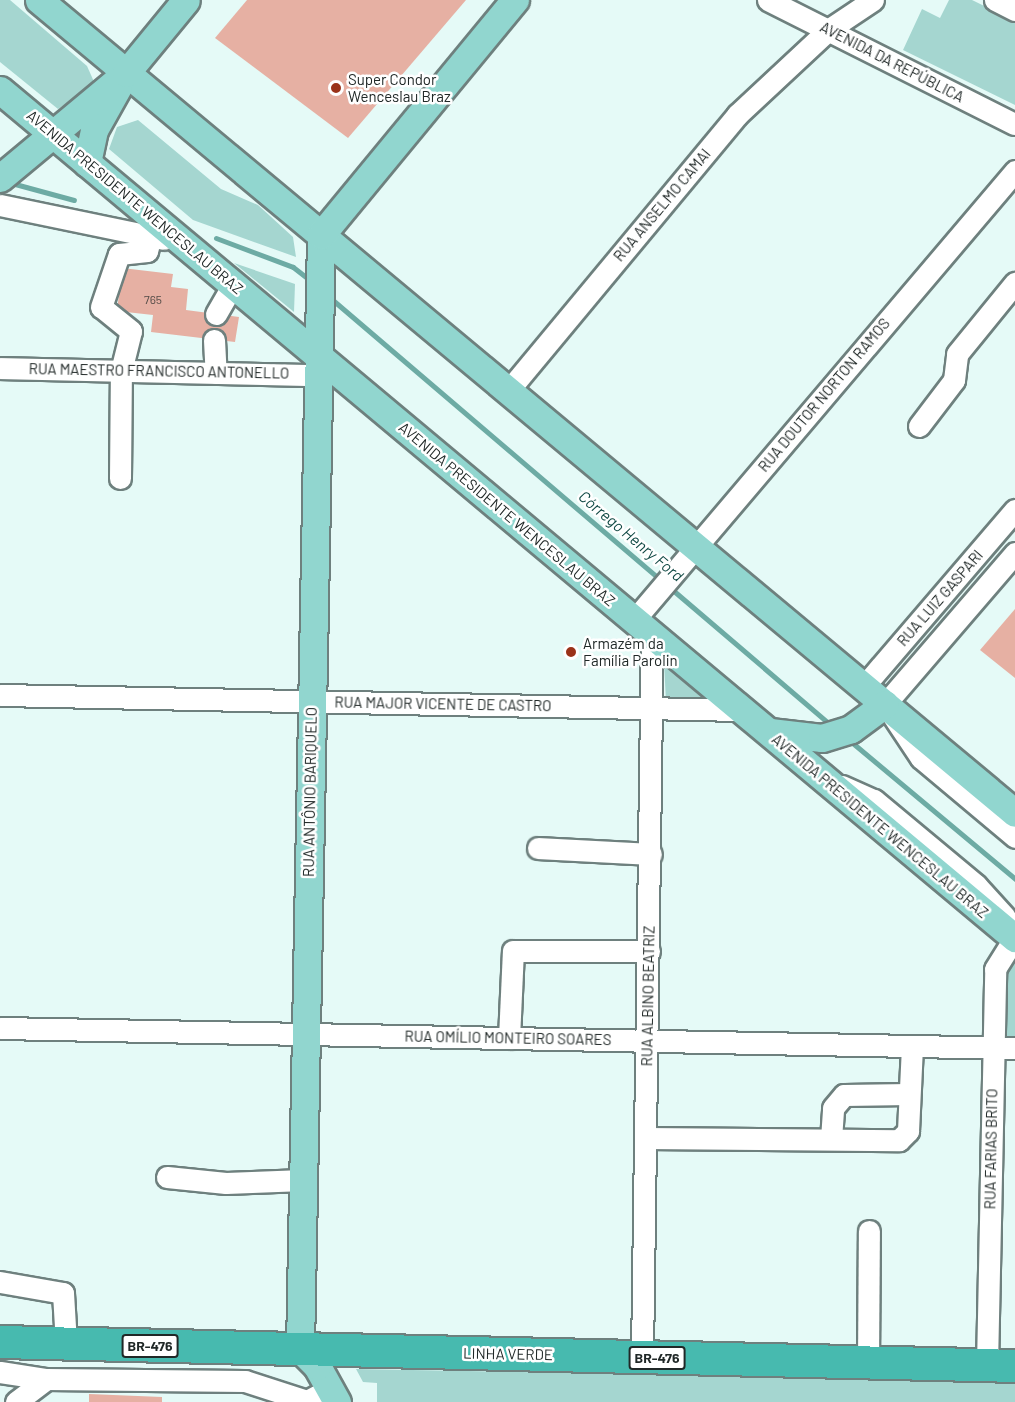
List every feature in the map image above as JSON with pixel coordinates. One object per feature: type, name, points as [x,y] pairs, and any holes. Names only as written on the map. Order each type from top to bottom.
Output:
[{"type":"highway","name":"LINHA VERDE","points":[[0,1342],[1001,1366]]},
{"type":"main road","points":[[39,0],[508,391],[690,553],[864,687],[880,708],[1015,813]]},
{"type":"main road","points":[[87,163],[94,130],[126,73],[186,0]]},
{"type":"main road","points":[[321,235],[515,0]]},
{"type":"main road","points":[[4,168],[52,133],[126,73]]},
{"type":"main road","name":"AVENIDA PRESIDENTE WENCESLAU BRAZ","points":[[0,90],[318,353],[742,710],[779,735],[822,777],[1015,938]]},
{"type":"main road","name":"RUA ANTÔNIO BARIQUELO","points":[[300,1349],[321,235]]},
{"type":"main road","points":[[779,735],[841,732],[880,708]]},
{"type":"main road","points":[[300,1349],[332,1392]]},
{"type":"street","name":"AVENIDA DA REPÚBLICA","points":[[768,0],[1015,124]]},
{"type":"street","name":"RUA ANSELMO CAMAI","points":[[508,391],[737,115],[828,30],[873,0]]},
{"type":"street","points":[[995,0],[1015,10]]},
{"type":"street","name":"RUA DOUTOR NORTON RAMOS","points":[[643,628],[651,599],[1015,171]]},
{"type":"street","points":[[0,205],[184,244]]},
{"type":"street","points":[[120,478],[121,370],[131,331],[101,307],[119,254],[147,252],[151,236]]},
{"type":"street","points":[[919,426],[954,380],[957,354],[1015,283]]},
{"type":"street","points":[[216,314],[233,284]]},
{"type":"street","points":[[214,340],[216,373]]},
{"type":"street","name":"RUA MAESTRO FRANCISCO ANTONELLO","points":[[0,368],[216,373],[318,353]]},
{"type":"street","name":"RUA LUIZ GASPARI","points":[[864,687],[1015,510]]},
{"type":"street","name":"RUA LUIZ GASPARI","points":[[880,708],[1015,553]]},
{"type":"street","name":"RUA ALBINO BEATRIZ","points":[[642,1357],[653,708],[643,628]]},
{"type":"street","name":"RUA MAJOR VICENTE DE CASTRO","points":[[0,695],[742,710]]},
{"type":"street","points":[[880,708],[921,758],[1015,837]]},
{"type":"street","points":[[822,777],[874,800],[976,885],[1015,926]]},
{"type":"street","points":[[538,848],[651,854]]},
{"type":"street","name":"RUA FARIAS BRITO","points":[[1001,1366],[993,1048],[996,962],[1015,938]]},
{"type":"street","points":[[509,1038],[513,951],[649,951]]},
{"type":"street","name":"RUA OMÍLIO MONTEIRO SOARES","points":[[0,1028],[1015,1048]]},
{"type":"street","points":[[646,1138],[831,1139],[905,1136],[912,1046]]},
{"type":"street","points":[[831,1139],[833,1108],[844,1095],[909,1094]]},
{"type":"street","points":[[167,1177],[226,1183],[303,1180]]},
{"type":"street","points":[[868,1362],[869,1231]]},
{"type":"street","points":[[0,1282],[63,1293],[66,1344]]},
{"type":"street","points":[[0,1372],[46,1379],[245,1381],[269,1395],[307,1401],[324,1392],[332,1392]]},
{"type":"street","points":[[16,1402],[46,1379]]},
{"type":"shaded area","points":[[0,0],[10,0],[87,66],[95,84],[58,109],[0,62]]},
{"type":"shaded area","points":[[949,0],[972,0],[1015,21],[1015,105],[903,50],[922,9],[940,18]]},
{"type":"shaded area","points":[[138,120],[221,189],[258,205],[293,237],[296,257],[193,220],[109,149],[117,127]]},
{"type":"shaded area","points":[[234,263],[295,284],[294,312]]},
{"type":"shaded area","points":[[664,662],[709,700],[666,702]]},
{"type":"shaded area","points":[[1008,957],[1015,962],[1015,1038],[1006,1038]]},
{"type":"shaded area","points":[[356,1369],[1015,1381],[1015,1402],[377,1402],[377,1383],[363,1382]]},
{"type":"building","name":"Super Condor Wenceslau Braz","points":[[247,0],[466,0],[348,138],[215,38]]},
{"type":"building","points":[[122,268],[173,274],[171,287],[188,289],[186,310],[239,317],[235,342],[151,332],[153,315],[117,311]]},
{"type":"building","points":[[1015,609],[1015,678],[980,650]]},
{"type":"building","points":[[89,1394],[162,1397],[162,1402],[89,1402]]},
{"type":"waterway","name":"Córrego Henry Ford","points":[[15,184],[74,200]]},
{"type":"waterway","name":"Córrego Henry Ford","points":[[216,238],[293,267],[312,282]]},
{"type":"waterway","name":"Córrego Henry Ford","points":[[328,296],[661,580]]},
{"type":"waterway","name":"Córrego Henry Ford","points":[[668,586],[832,726]]},
{"type":"waterway","name":"Córrego Henry Ford","points":[[849,740],[1015,879]]},
{"type":"place","name":"Super Condor Wenceslau Braz","points":[[336,88]]},
{"type":"place","name":"Armazém da Família Parolin","points":[[571,652]]}]
